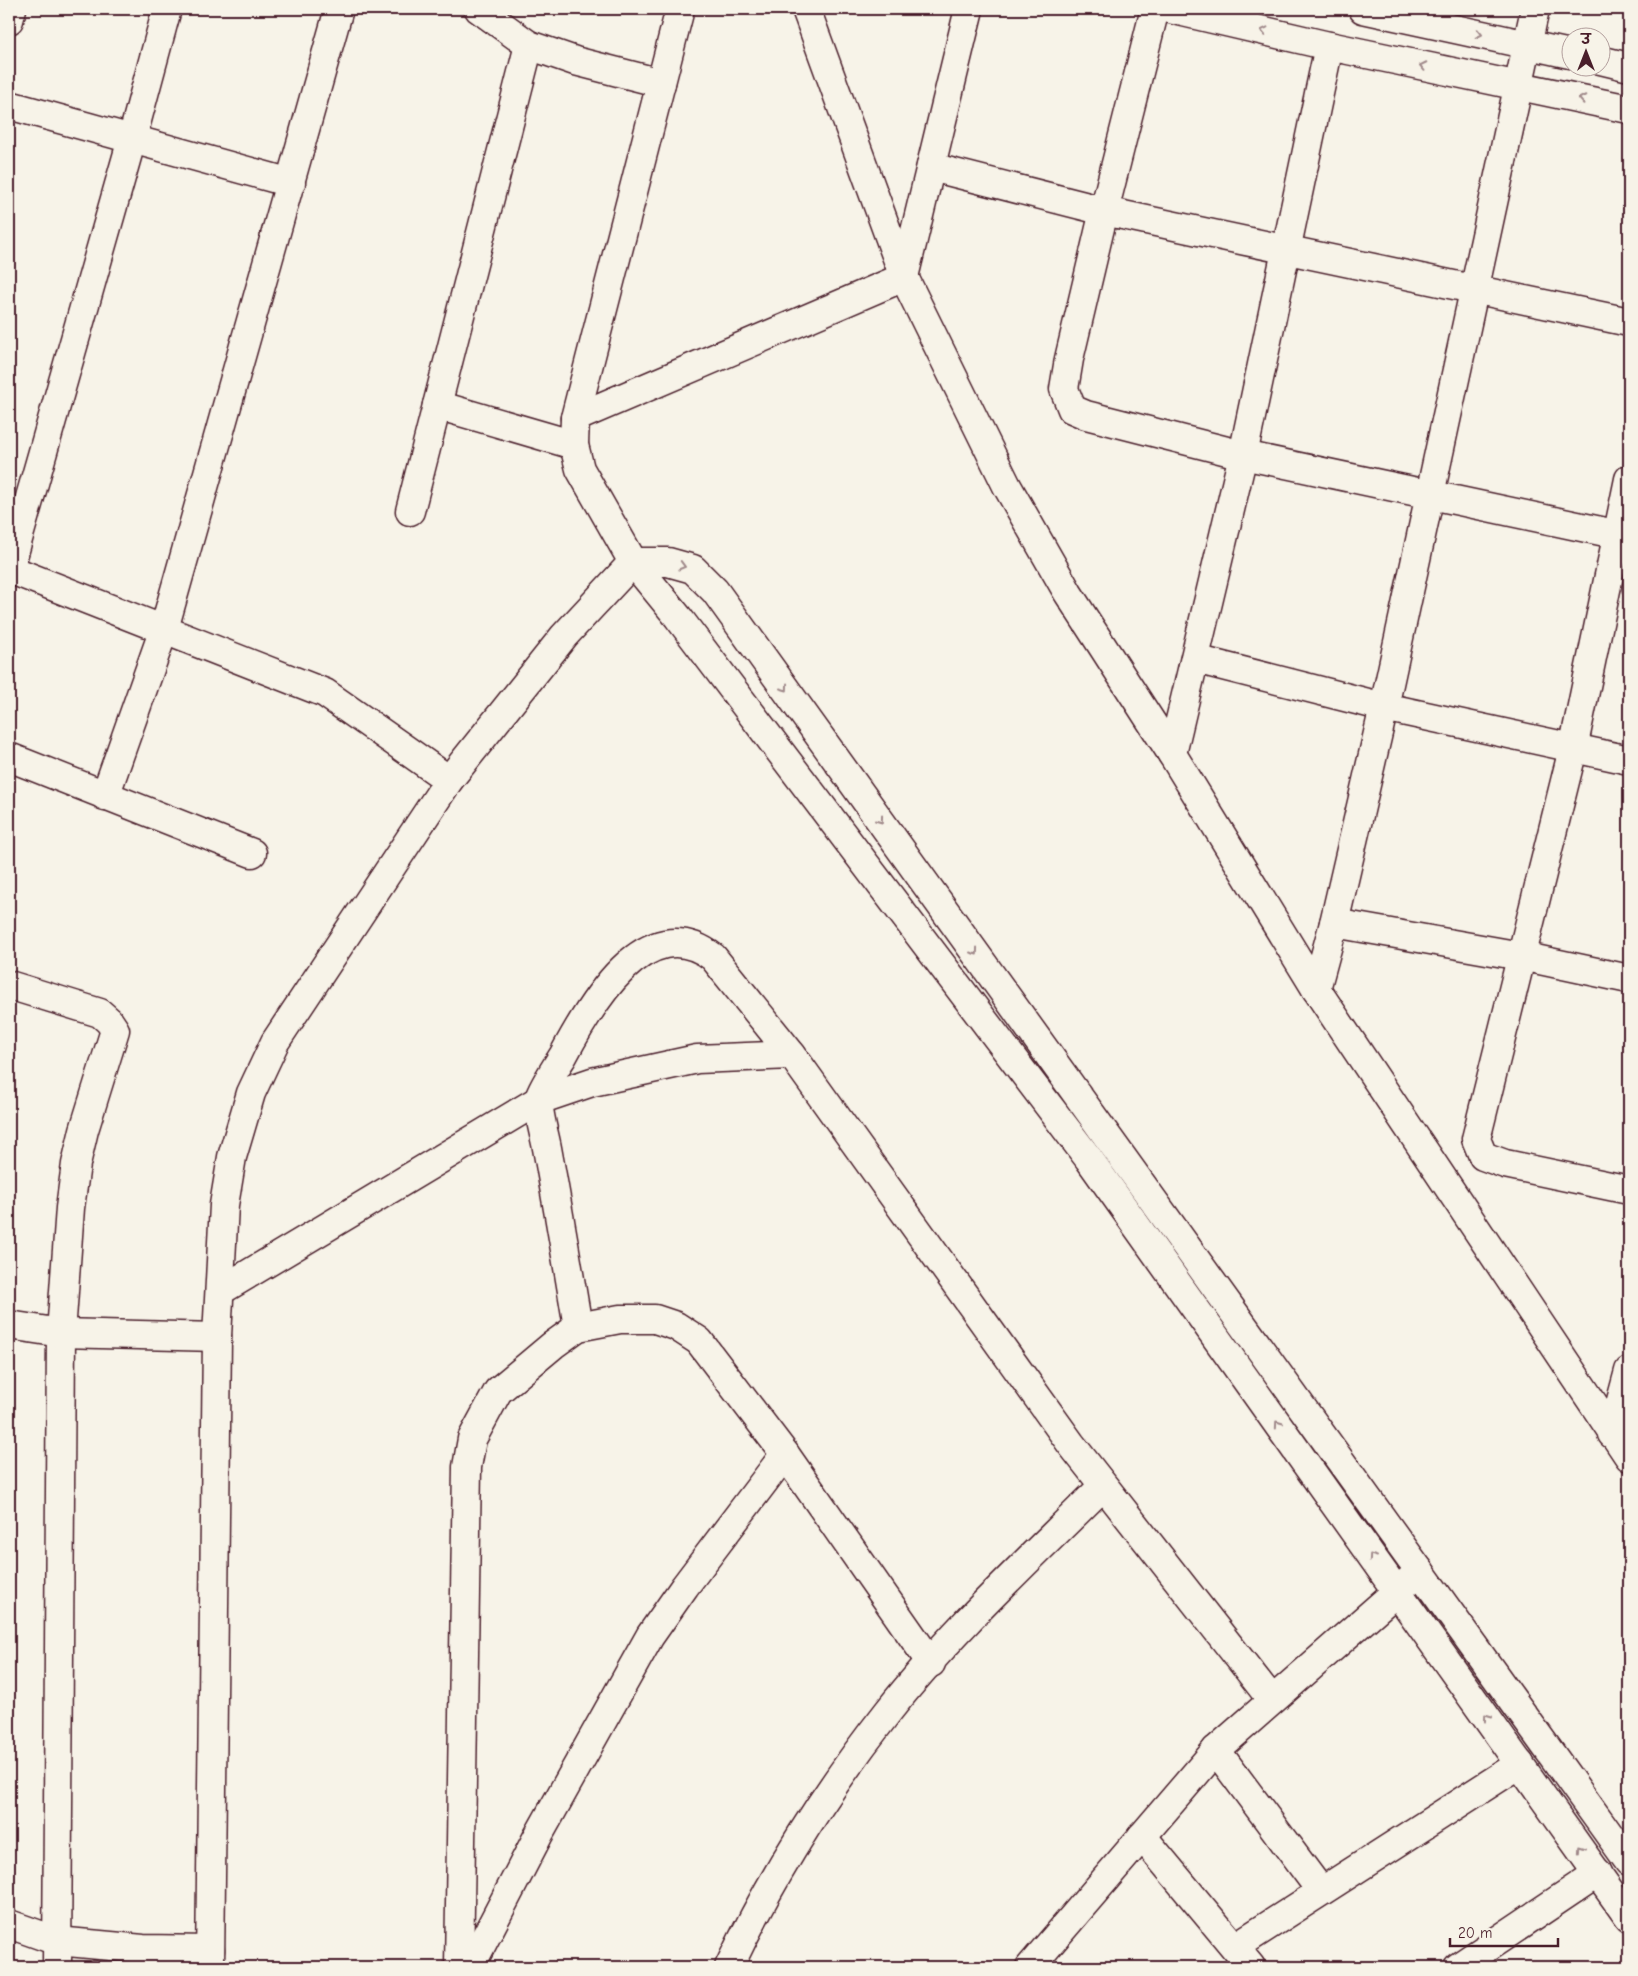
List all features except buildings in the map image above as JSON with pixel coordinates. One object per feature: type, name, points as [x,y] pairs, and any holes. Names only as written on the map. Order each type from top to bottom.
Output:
[{"type":"street","points":[[9,20],[12,9]]},
{"type":"street","points":[[167,9],[132,139],[9,570],[164,628],[325,693],[449,780]]},
{"type":"street","points":[[105,796],[164,628],[339,9]]},
{"type":"street","points":[[680,9],[575,418],[574,445],[580,469],[633,562],[678,617],[1088,1159],[1629,1918]]},
{"type":"street","points":[[806,9],[904,277],[1012,494],[1068,593],[1172,754],[1316,989],[1612,1434],[1629,1456]]},
{"type":"street","points":[[904,277],[969,9]]},
{"type":"street","points":[[1155,9],[1104,211],[1064,389],[1072,409],[1086,416],[1243,455],[1623,536]]},
{"type":"street","points":[[1170,9],[1329,46],[1629,109]]},
{"type":"street","points":[[1363,9],[1560,52]]},
{"type":"street","points":[[1316,989],[1334,922],[1384,707],[1535,9]]},
{"type":"street","points":[[482,10],[529,45],[575,61],[661,83]]},
{"type":"street","points":[[410,511],[529,45]]},
{"type":"street","points":[[1172,754],[1243,455],[1329,46]]},
{"type":"street","points":[[1610,62],[1629,66]]},
{"type":"street","points":[[9,105],[291,183]]},
{"type":"street","points":[[931,167],[1104,211],[1629,322]]},
{"type":"street","points":[[575,418],[904,277]]},
{"type":"street","points":[[437,405],[574,445]]},
{"type":"street","points":[[1629,479],[1623,536],[1573,749],[1476,1139],[1484,1156],[1505,1164],[1629,1190]]},
{"type":"street","points":[[9,1925],[57,1954],[143,1949],[210,1959],[217,1337],[224,1205],[232,1157],[251,1093],[275,1042],[449,780],[564,636],[633,562],[668,562],[693,569],[716,591],[1629,1862]]},
{"type":"street","points":[[1194,659],[1384,707],[1629,760]]},
{"type":"street","points":[[9,757],[252,853]]},
{"type":"street","points":[[1334,922],[1521,956],[1629,979]]},
{"type":"street","points":[[578,1327],[539,1100],[592,1006],[622,969],[642,954],[660,945],[680,943],[699,946],[713,957],[792,1055],[1071,1444],[1272,1700]]},
{"type":"street","points":[[9,985],[100,1013],[115,1030],[84,1130],[76,1164],[70,1208],[61,1333],[57,1954]]},
{"type":"street","points":[[220,1291],[539,1100],[592,1082],[697,1059],[792,1055]]},
{"type":"street","points":[[459,1967],[467,1476],[472,1439],[498,1391],[553,1345],[578,1327],[620,1319],[655,1319],[676,1326],[699,1341],[785,1454],[931,1663]]},
{"type":"street","points":[[9,1325],[61,1333],[217,1337]]},
{"type":"street","points":[[1612,1434],[1629,1371]]},
{"type":"street","points":[[470,1967],[538,1836],[650,1636],[685,1586],[785,1454]]},
{"type":"street","points":[[729,1967],[771,1883],[834,1787],[887,1713],[989,1600],[1103,1486]]},
{"type":"street","points":[[1030,1967],[1216,1750],[1420,1571]]},
{"type":"street","points":[[1216,1750],[1321,1892]]},
{"type":"street","points":[[1142,1836],[1243,1957],[1321,1892],[1520,1764]]},
{"type":"street","points":[[1458,1967],[1598,1873]]}]
